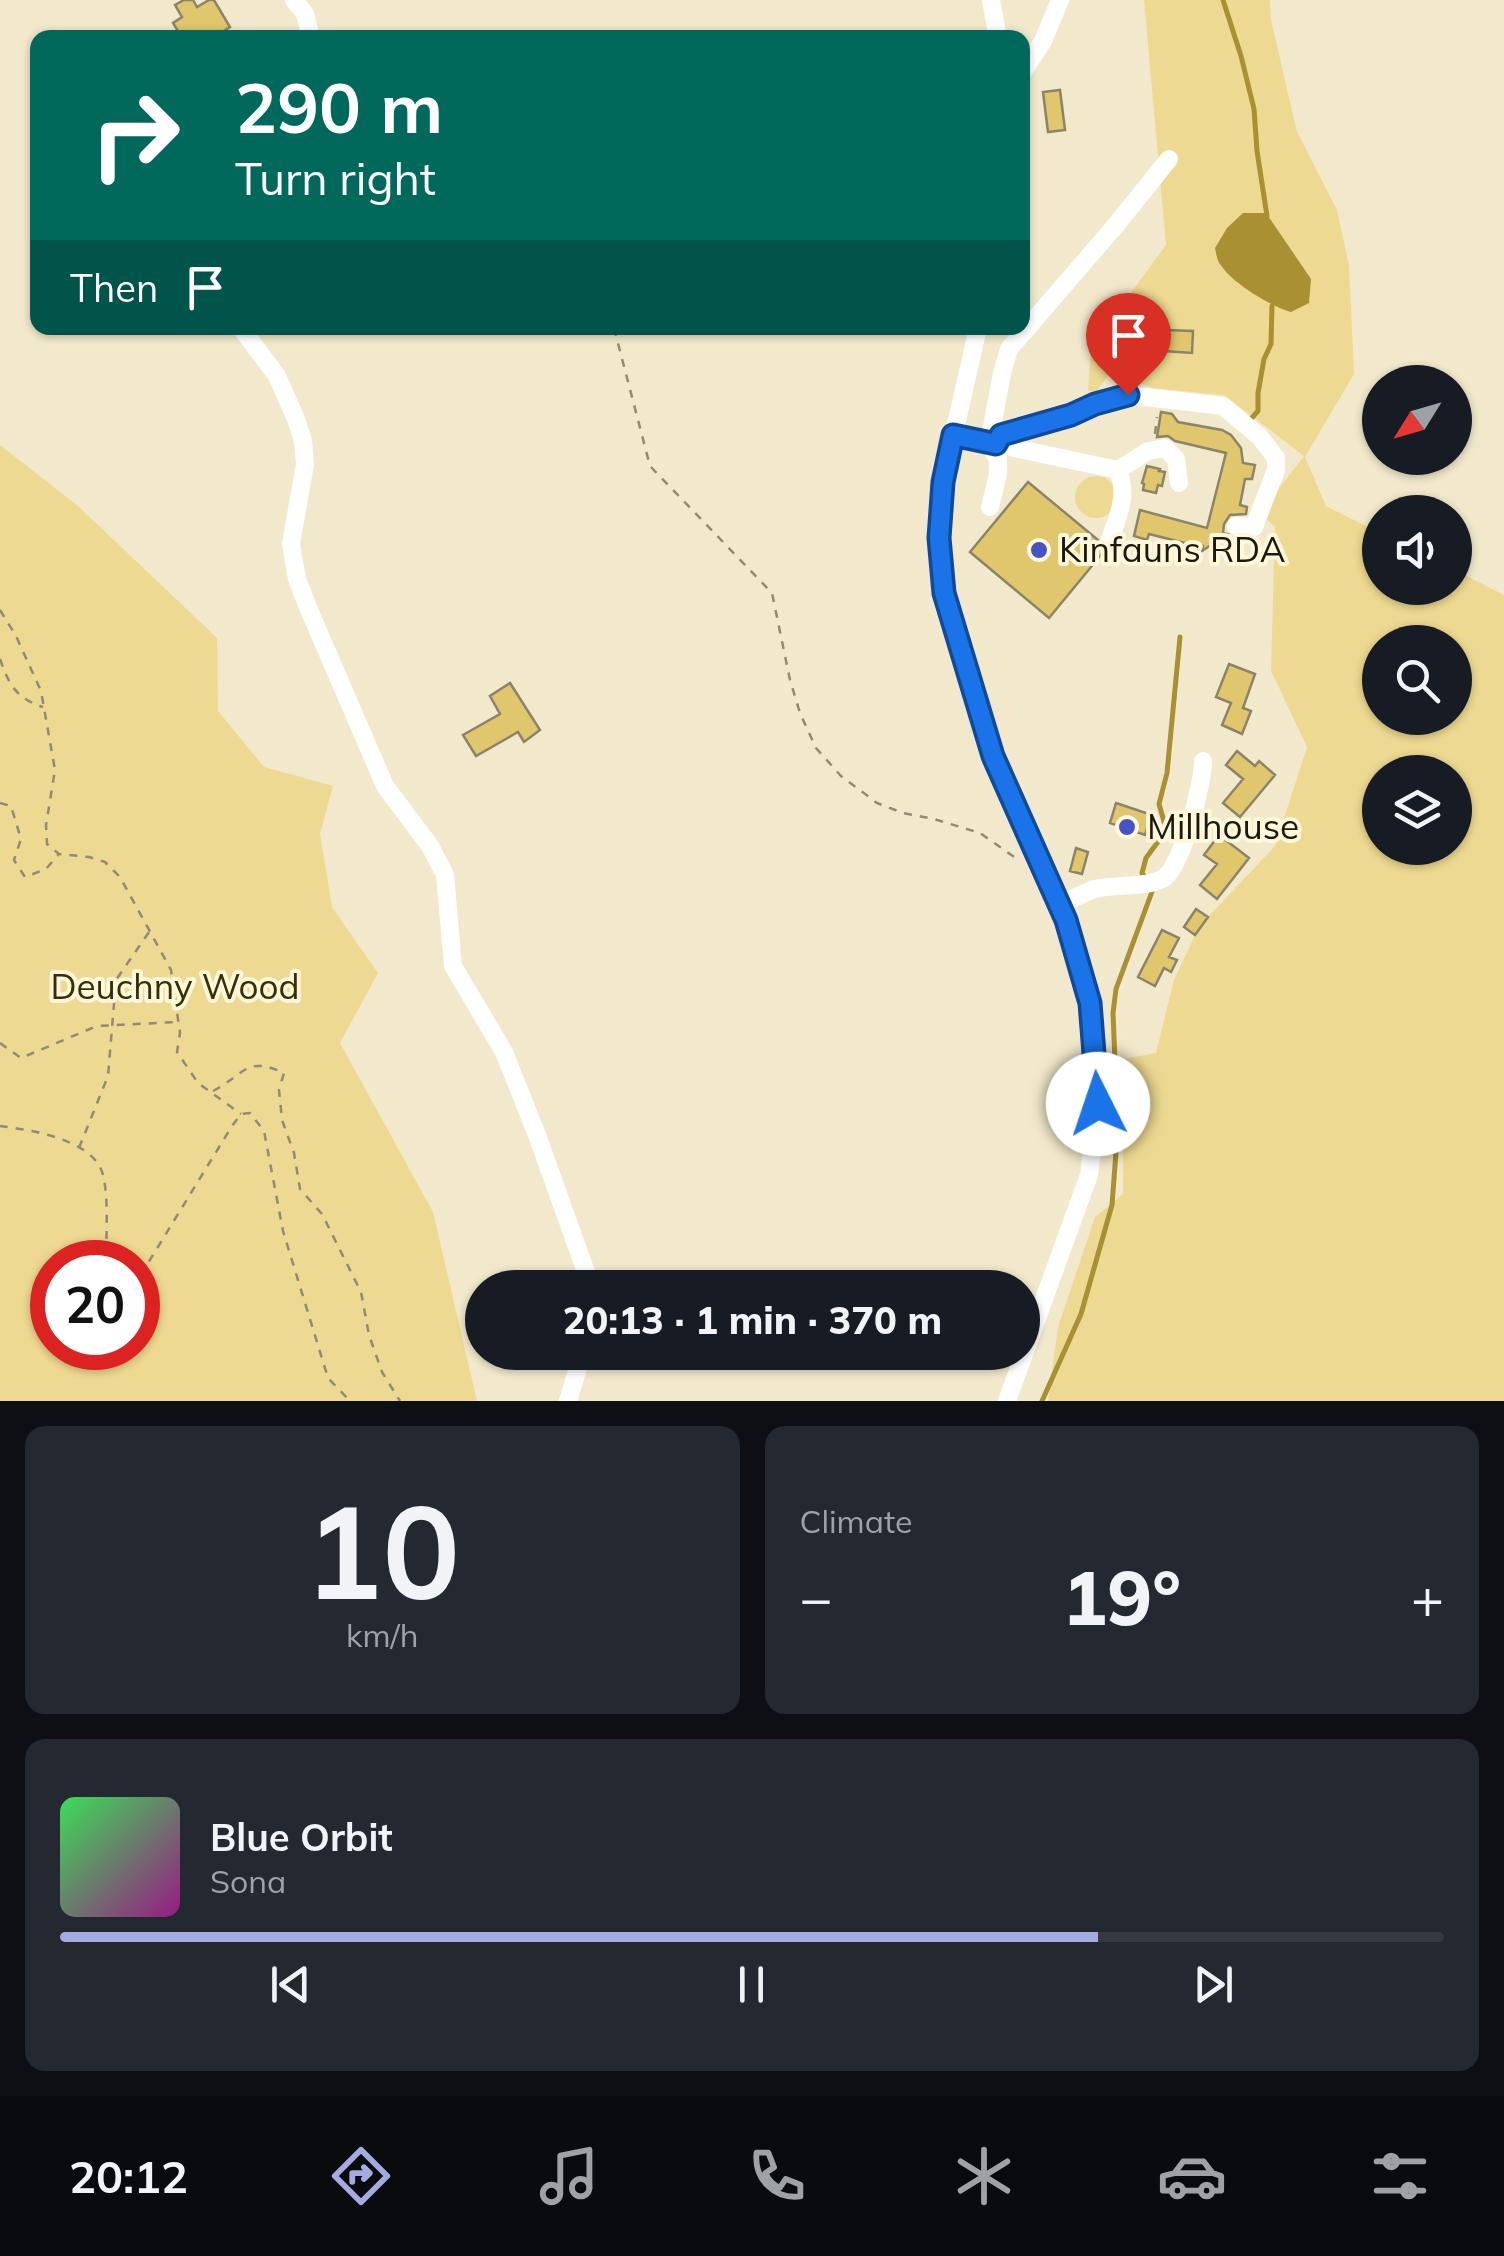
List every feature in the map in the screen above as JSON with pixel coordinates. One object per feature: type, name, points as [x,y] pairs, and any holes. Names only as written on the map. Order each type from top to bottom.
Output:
[{"type":"street","points":[[294,0],[305,14],[309,30]]},
{"type":"street","points":[[991,0],[997,30]]},
{"type":"street","points":[[1030,61],[1060,0]]},
{"type":"street","points":[[1030,325],[1168,158]]},
{"type":"street","points":[[246,335],[277,376],[303,441],[305,464],[291,544],[306,605],[385,786],[430,846],[445,876],[453,966],[504,1052],[585,1270]]},
{"type":"street","points":[[976,335],[943,482],[939,538],[944,593],[993,756],[1066,920],[1090,1003],[1098,1104],[1089,1175],[1007,1401]]},
{"type":"street","points":[[990,506],[998,474],[993,444],[1002,373],[1009,350],[1022,335]]},
{"type":"street","points":[[993,444],[1001,435],[1128,395],[1223,406],[1260,437],[1276,458],[1276,470],[1254,527],[1236,526]]},
{"type":"street","points":[[953,435],[1118,470],[1148,451],[1165,448],[1176,458],[1179,483]]},
{"type":"street","points":[[1110,538],[1124,500],[1124,484],[1118,470]]},
{"type":"street","points":[[1059,905],[1096,889],[1161,880],[1171,871],[1192,820],[1203,762]]},
{"type":"street","points":[[568,1401],[577,1370]]},
{"type":"path","points":[[616,335],[650,466],[772,594],[790,680],[816,748],[841,776],[877,803],[980,832],[1022,862]]},
{"type":"path","points":[[1156,428],[1158,410]]},
{"type":"path","points":[[0,610],[41,690],[55,770],[46,825],[47,844],[60,854],[105,862],[120,877],[170,970],[180,1033],[177,1052],[198,1082],[241,1114],[250,1113],[264,1131],[283,1231],[328,1378],[350,1401]]},
{"type":"path","points":[[0,659],[8,682],[24,701],[44,707]]},
{"type":"path","points":[[0,804],[11,806],[21,840],[14,860],[25,877],[46,869],[60,854]]},
{"type":"path","points":[[79,1148],[108,1076],[116,980],[149,932]]},
{"type":"path","points":[[0,1043],[21,1058],[96,1026],[178,1022]]},
{"type":"path","points":[[211,1092],[246,1068],[264,1064],[284,1073],[278,1090],[282,1120],[294,1153],[300,1189],[322,1214],[361,1292],[382,1372],[400,1401]]},
{"type":"path","points":[[160,1244],[241,1114]]},
{"type":"path","points":[[0,1126],[41,1132],[91,1157],[103,1172],[107,1240]]},
{"type":"green space","points":[[1144,0],[1270,0],[1271,20],[1297,132],[1337,210],[1349,265],[1354,374],[1305,457],[1326,506],[1362,524],[1362,605],[1472,605],[1472,579],[1504,595],[1504,1401],[1048,1401],[1058,1327],[1095,1217],[1123,1194],[1123,1059],[1156,1053],[1174,980],[1195,935],[1275,846],[1307,747],[1271,671],[1275,526],[1267,520],[1267,504],[1304,456],[1224,395],[1152,388],[1111,372],[1097,391],[1088,391],[1091,347],[1166,245]]},
{"type":"green space","name":"Deuchny Wood","points":[[0,445],[78,506],[217,638],[218,711],[264,767],[333,786],[320,834],[332,907],[378,973],[340,1043],[433,1212],[465,1349],[465,1370],[470,1370],[477,1401],[0,1401]]},
{"type":"green space","points":[[1096,476],[1111,482],[1117,497],[1111,512],[1096,518],[1081,512],[1075,497],[1081,482]]},
{"type":"shaded area","points":[[1243,213],[1266,213],[1311,279],[1309,303],[1291,312],[1282,309],[1242,286],[1220,264],[1215,248],[1227,228]]},
{"type":"building","points":[[193,0],[197,7],[214,0],[230,27],[177,30],[173,23],[182,17],[175,5]]},
{"type":"building","points":[[1060,90],[1065,130],[1048,132],[1043,92]]},
{"type":"building","points":[[1166,330],[1193,331],[1192,353],[1164,351]]},
{"type":"building","points":[[1161,412],[1172,414],[1178,422],[1231,435],[1241,448],[1243,463],[1255,465],[1252,479],[1245,479],[1240,505],[1247,507],[1246,514],[1230,515],[1224,524],[1223,533],[1227,534],[1202,551],[1203,546],[1149,534],[1147,540],[1134,536],[1140,510],[1207,528],[1226,453],[1168,436],[1157,437]]},
{"type":"building","points":[[1147,466],[1165,472],[1156,493],[1143,490]]},
{"type":"building","name":"Kinfauns RDA","points":[[1028,482],[1105,550],[1049,618],[970,552]]},
{"type":"building","points":[[1229,664],[1255,674],[1243,708],[1251,711],[1242,734],[1222,725],[1231,703],[1216,697]]},
{"type":"building","points":[[510,683],[540,730],[524,742],[518,732],[476,756],[463,735],[500,714],[490,696]]},
{"type":"building","points":[[1237,751],[1255,766],[1259,761],[1275,775],[1240,817],[1223,803],[1243,779],[1226,765]]},
{"type":"building","points":[[1116,803],[1152,815],[1145,835],[1110,823]]},
{"type":"building","points":[[1219,835],[1249,858],[1217,899],[1200,885],[1217,864],[1204,855]]},
{"type":"building","points":[[1076,848],[1088,852],[1082,874],[1070,871]]},
{"type":"building","points":[[1196,909],[1208,917],[1195,935],[1184,927]]},
{"type":"building","points":[[1162,930],[1179,938],[1169,957],[1177,960],[1171,972],[1164,968],[1155,986],[1138,977]]},
{"type":"waterway","points":[[1223,0],[1254,109],[1267,216]]},
{"type":"waterway","points":[[1249,421],[1258,411],[1264,359],[1271,344],[1272,306]]},
{"type":"waterway","points":[[1147,880],[1142,873],[1146,858],[1165,825],[1159,804],[1167,773],[1180,637]]},
{"type":"waterway","points":[[1042,1401],[1081,1314],[1112,1205],[1116,1152],[1116,989],[1153,889]]},
{"type":"place","name":"Kinfauns RDA","points":[[1039,550]]},
{"type":"place","name":"Millhouse","points":[[1127,827]]},
{"type":"route","points":[[1098,1104],[1090,1003],[1066,920],[993,756],[944,593],[939,538],[943,482],[953,435],[996,444],[1001,435],[1128,395]]}]
